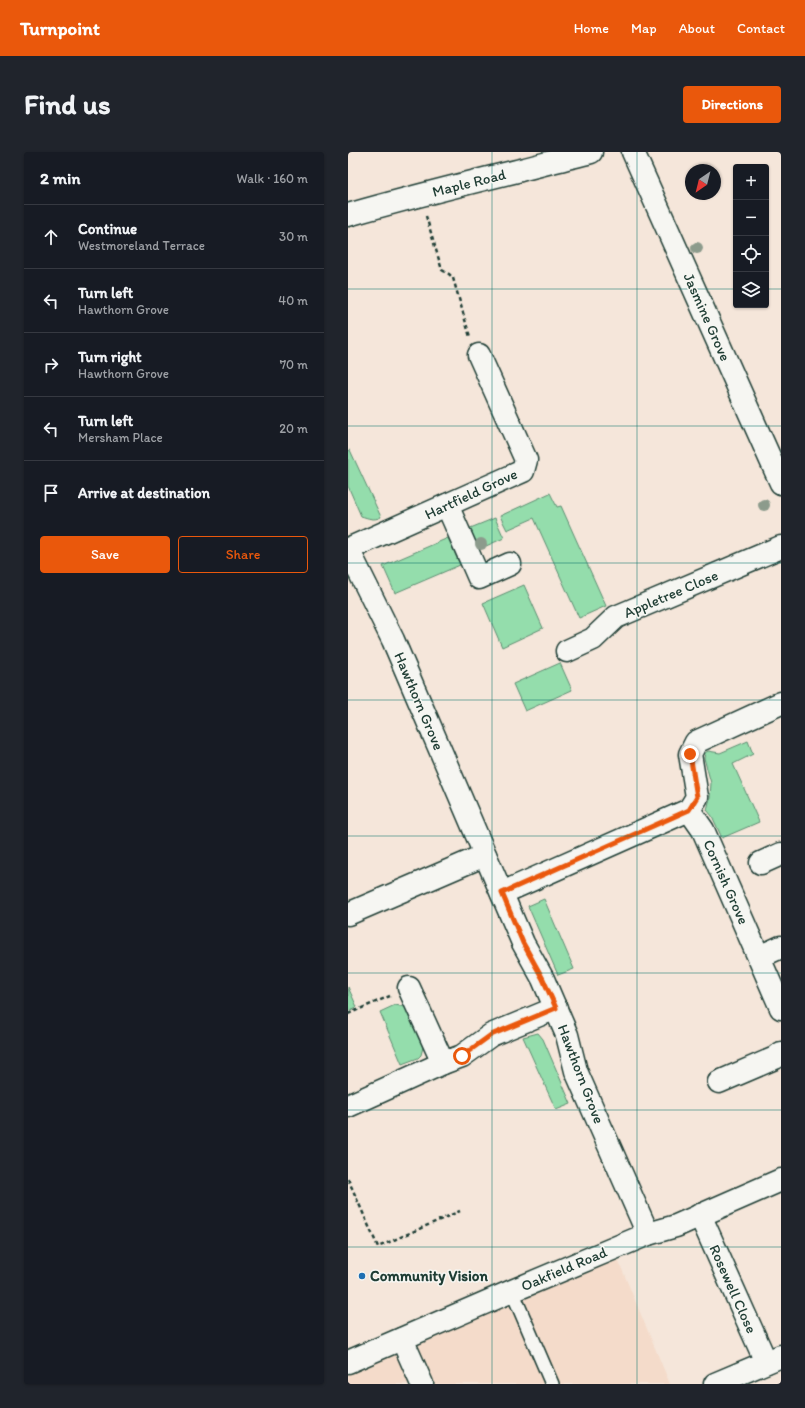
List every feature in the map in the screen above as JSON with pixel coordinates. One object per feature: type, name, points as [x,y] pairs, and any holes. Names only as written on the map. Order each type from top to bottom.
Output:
[{"type":"street","name":"Maple Road","points":[[348,215],[532,167],[550,156],[591,152]]},
{"type":"street","name":"Jasmine Grove","points":[[633,152],[781,483]]},
{"type":"street","name":"Hartfield Grove","points":[[348,549],[523,471],[526,460],[479,355]]},
{"type":"street","points":[[447,506],[479,578],[510,564]]},
{"type":"street","name":"Appletree Close","points":[[567,650],[593,639],[616,617],[781,547]]},
{"type":"street","name":"Hawthorn Grove","points":[[348,549],[393,640],[523,943],[543,979],[556,1008],[567,1035],[576,1071],[648,1234]]},
{"type":"street","points":[[502,893],[693,803],[690,754],[696,742],[781,703]]},
{"type":"street","name":"Cornish Grove","points":[[693,803],[702,830],[781,1008]]},
{"type":"street","points":[[761,863],[781,854]]},
{"type":"street","points":[[348,914],[485,855]]},
{"type":"street","points":[[759,957],[781,947]]},
{"type":"street","points":[[409,988],[443,1063]]},
{"type":"street","points":[[348,1106],[443,1063],[462,1056],[491,1035],[556,1008]]},
{"type":"street","points":[[720,1082],[775,1058],[781,1053]]},
{"type":"street","name":"Oakfield Road","points":[[348,1362],[512,1291],[648,1234],[676,1226],[781,1180]]},
{"type":"street","name":"Rosewell Close","points":[[700,1215],[773,1359],[715,1384]]},
{"type":"street","points":[[402,1339],[422,1384]]},
{"type":"lane","points":[[512,1291],[552,1384]]},
{"type":"path","points":[[420,195],[442,270],[450,274],[453,278],[469,335],[479,355]]},
{"type":"path","points":[[348,1014],[409,988]]},
{"type":"path","points":[[348,1179],[378,1248],[460,1211]]},
{"type":"shaded area","points":[[616,1255],[670,1384],[348,1384],[348,1372]]},
{"type":"green space","points":[[350,450],[381,517],[371,519],[361,516],[348,486],[348,451]]},
{"type":"green space","points":[[550,493],[557,507],[561,506],[606,606],[579,618],[534,518],[507,530],[500,516]]},
{"type":"green space","points":[[495,518],[504,538],[477,550],[468,529]]},
{"type":"green space","points":[[448,538],[460,565],[395,593],[383,566]]},
{"type":"green space","points":[[524,585],[543,628],[502,647],[483,603]]},
{"type":"green space","points":[[560,663],[572,690],[525,711],[513,684]]},
{"type":"green space","points":[[748,741],[753,754],[733,764],[759,822],[722,838],[712,816],[707,810],[710,798],[711,783],[704,758],[705,753],[708,751],[720,753]]},
{"type":"green space","points":[[544,899],[574,969],[558,975],[528,906]]},
{"type":"green space","points":[[348,987],[357,1007],[348,1011]]},
{"type":"green space","points":[[395,1005],[405,1007],[423,1047],[421,1055],[418,1058],[402,1064],[380,1012]]},
{"type":"green space","points":[[538,1033],[543,1039],[571,1104],[556,1110],[523,1037]]},
{"type":"place","name":"Community Vision","points":[[362,1276]]},
{"type":"route","points":[[462,1056],[491,1035],[556,1008],[543,979],[523,943],[502,893],[689,810],[697,797],[690,754]]}]
